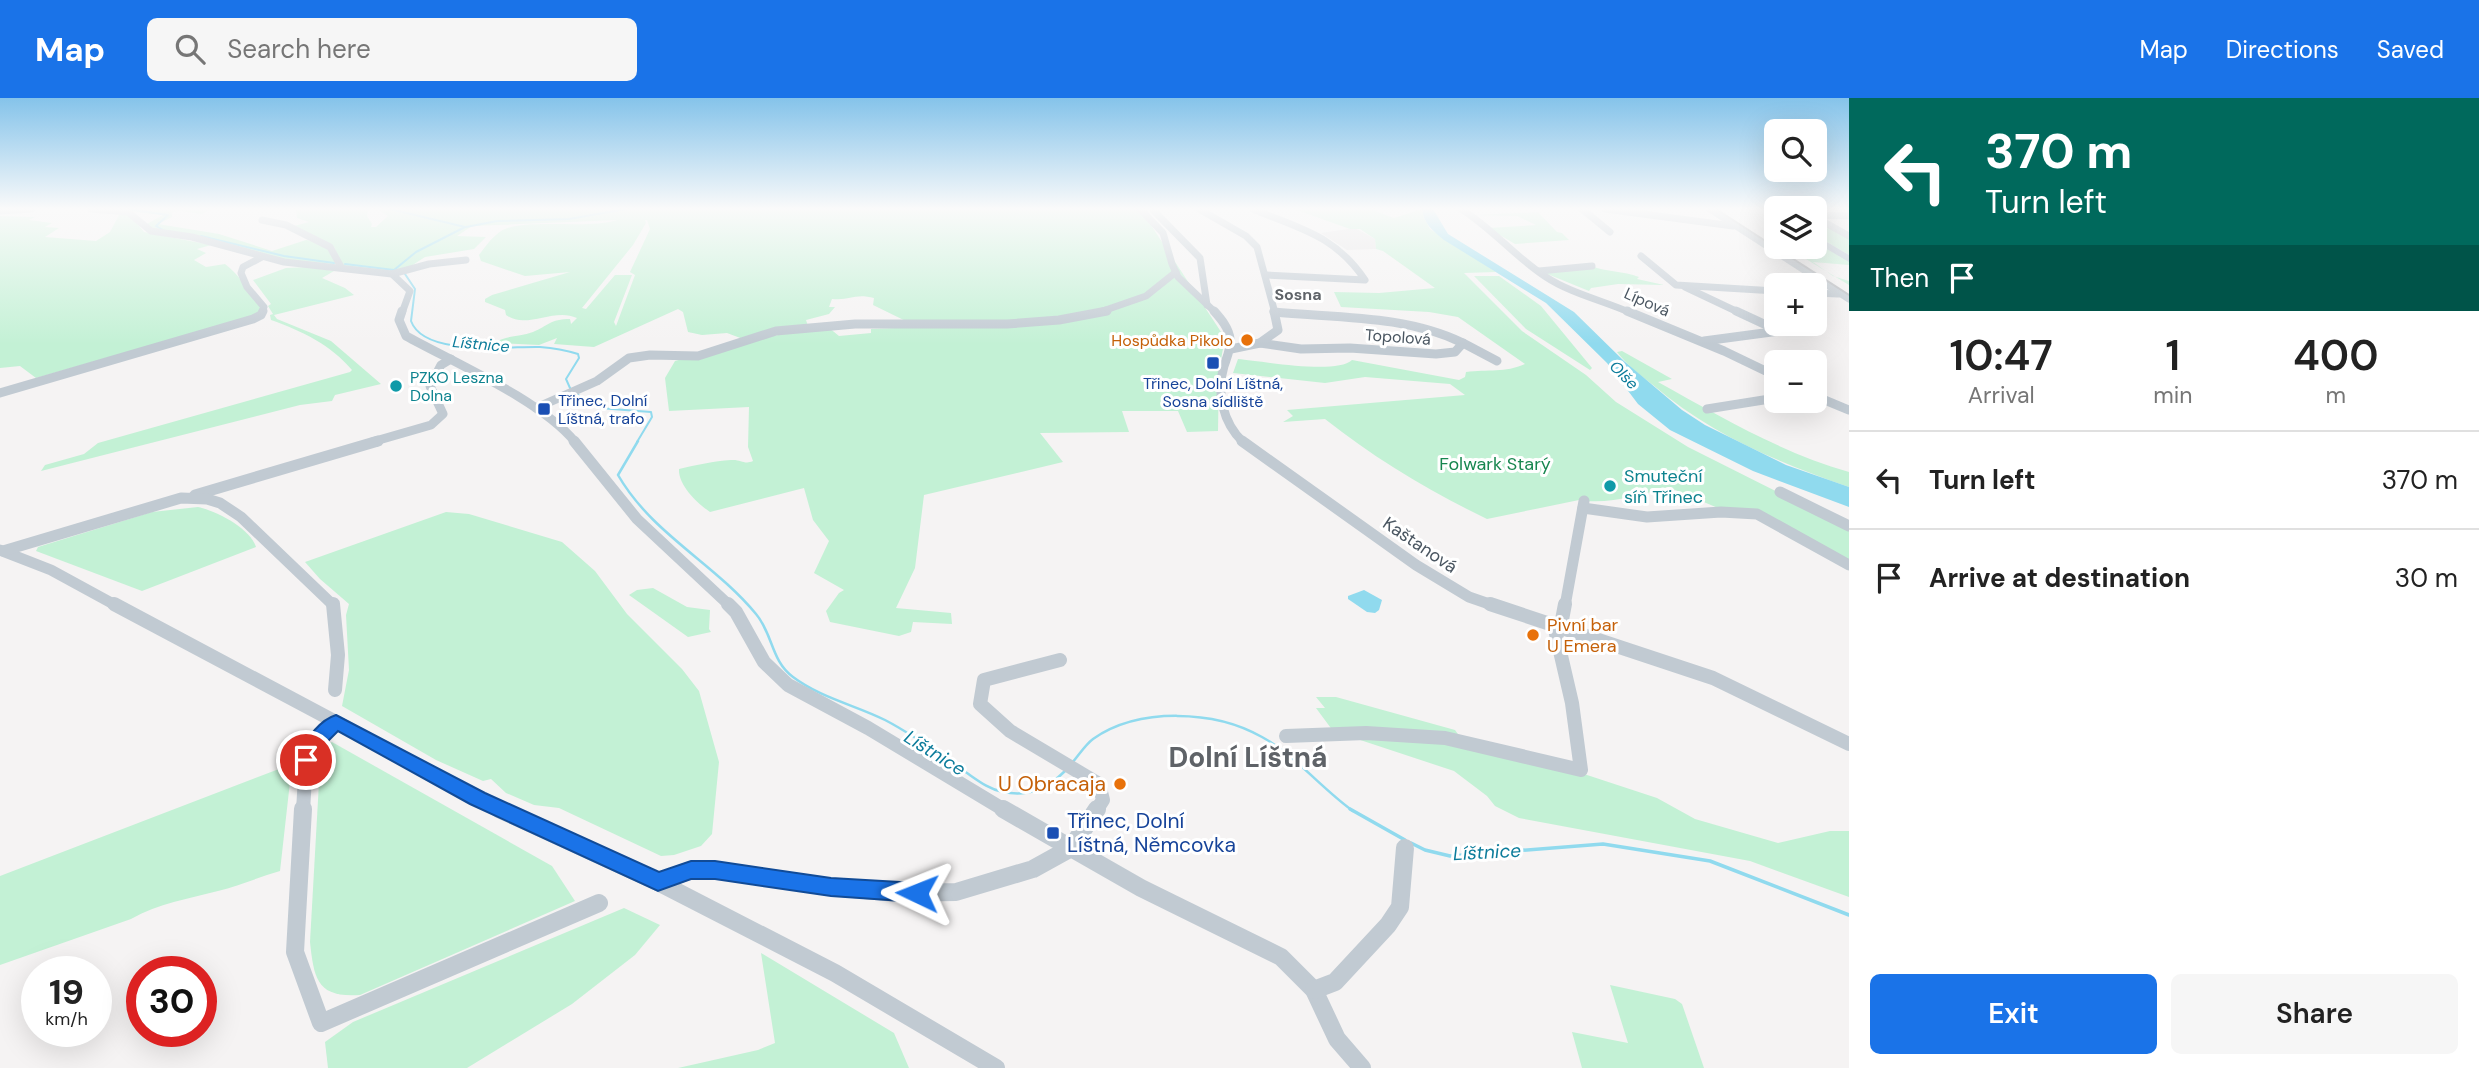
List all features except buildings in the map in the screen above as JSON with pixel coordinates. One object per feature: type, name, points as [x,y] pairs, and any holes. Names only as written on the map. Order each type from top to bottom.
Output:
[{"type":"street","points":[[252,254],[284,262],[391,274],[429,264],[467,260]]},
{"type":"street","points":[[334,254],[341,267]]},
{"type":"street","points":[[1170,254],[1176,272],[1208,305],[1230,334],[1231,349],[1260,343],[1278,330],[1259,254]]},
{"type":"street","points":[[1196,254],[1200,258],[1208,305]]},
{"type":"street","points":[[1266,275],[1365,280],[1347,254]]},
{"type":"street","name":"Lípová","points":[[1517,254],[1556,282],[1764,371]]},
{"type":"street","points":[[1781,254],[1847,296]]},
{"type":"street","points":[[1641,256],[1676,285],[1764,290]]},
{"type":"street","points":[[0,393],[253,319],[264,311],[264,307],[247,287],[241,273],[243,267],[262,257]]},
{"type":"street","points":[[1539,271],[1591,266]]},
{"type":"street","points":[[536,408],[601,378],[618,364],[638,356],[697,356],[754,337],[818,326],[1007,323],[1061,318],[1134,302],[1159,288],[1176,272]]},
{"type":"street","points":[[391,274],[410,291],[399,320],[400,327],[415,341],[536,408],[563,427],[637,519],[736,612],[764,662],[788,685],[867,728],[967,790],[1141,888],[1281,957],[1314,990],[1337,1039],[1362,1068]]},
{"type":"street","name":"Lípová","points":[[1685,287],[1779,331],[1700,342]]},
{"type":"street","points":[[1827,294],[1847,296]]},
{"type":"street","name":"Topolová","points":[[1260,343],[1301,349],[1350,348],[1436,354],[1455,352],[1463,343],[1437,330],[1409,324],[1274,312]]},
{"type":"street","points":[[1463,343],[1497,361]]},
{"type":"street","name":"Kaštanová","points":[[1231,349],[1223,370],[1222,394],[1226,423],[1237,438],[1455,590],[1482,603],[1713,678],[1849,744]]},
{"type":"street","points":[[1,551],[431,425],[443,414],[430,386],[441,365],[451,359]]},
{"type":"street","points":[[1707,409],[1764,400]]},
{"type":"street","points":[[1827,401],[1849,410]]},
{"type":"street","points":[[1780,492],[1849,526]]},
{"type":"street","points":[[181,499],[207,499],[220,503],[241,517],[334,605],[338,655],[335,690]]},
{"type":"street","points":[[1286,736],[1366,733],[1445,738],[1581,770],[1572,703],[1556,634],[1560,629],[1583,505],[1647,517],[1721,512],[1757,514],[1849,565]]},
{"type":"street","points":[[1,551],[51,570],[477,799],[658,882],[835,973],[996,1068]]},
{"type":"street","points":[[658,882],[691,870],[715,870],[831,887],[897,893],[956,892],[1033,869],[1071,848],[1103,800],[1099,785],[1079,770],[1010,731],[980,704],[984,680],[1060,660]]},
{"type":"street","points":[[336,722],[312,745],[306,760],[295,952],[321,1023],[599,903]]},
{"type":"street","points":[[1314,990],[1335,982],[1388,925],[1400,907],[1405,848]]},
{"type":"green space","points":[[0,254],[204,254],[194,260],[206,267],[225,264],[240,278],[262,307],[257,315],[36,378],[20,366],[0,368]]},
{"type":"green space","points":[[256,254],[332,254],[336,262],[334,264],[290,262]]},
{"type":"green space","points":[[337,254],[442,254],[425,257],[402,272],[343,266]]},
{"type":"green space","points":[[625,254],[582,308],[586,309],[615,275],[632,275],[614,322],[616,326],[635,275],[630,272],[638,254],[1170,254],[1225,338],[1219,370],[1218,431],[1187,432],[1178,411],[1122,411],[1129,432],[1040,433],[1063,462],[924,495],[915,568],[896,608],[951,613],[952,624],[913,622],[911,632],[899,636],[830,622],[826,611],[844,590],[814,573],[829,541],[813,520],[804,488],[710,512],[694,499],[685,487],[679,469],[705,463],[753,461],[748,447],[749,407],[669,411],[665,378],[675,361],[766,337],[828,327],[839,336],[871,333],[871,329],[918,327],[873,305],[874,298],[862,296],[832,299],[829,307],[835,307],[829,314],[806,320],[808,326],[743,339],[727,333],[702,335],[688,332],[683,312],[678,309],[594,347],[554,344],[557,338],[539,345],[494,343],[533,332],[558,320],[570,319],[571,324],[577,318],[568,315],[531,320],[514,319],[506,315],[505,310],[485,302],[485,299],[492,295],[570,272],[525,276],[481,261],[479,255]]},
{"type":"green space","name":"Folwark Starý","points":[[1388,254],[1469,254],[1496,272],[1464,273],[1522,331],[1586,375],[1616,402],[1688,447],[1849,528],[1849,563],[1752,510],[1718,508],[1668,487],[1624,498],[1579,500],[1487,519],[1403,474],[1325,419],[1283,422],[1293,416],[1287,410],[1465,395],[1450,384],[1365,377],[1325,383],[1233,373],[1238,359],[1315,367],[1343,364],[1352,360],[1459,380],[1465,377],[1466,372],[1503,370],[1525,364],[1458,317],[1429,312],[1341,307],[1334,292],[1379,293],[1435,288]]},
{"type":"green space","points":[[1827,254],[1837,254],[1849,261],[1849,265],[1813,262],[1826,271],[1806,259],[1827,259]]},
{"type":"green space","points":[[1591,266],[1664,285],[1618,284],[1591,288],[1589,291],[1540,271]]},
{"type":"green space","points":[[307,267],[334,271],[322,278],[354,295],[274,315],[277,319],[331,341],[381,384],[335,395],[332,401],[300,405],[41,471],[45,465],[84,454],[98,443],[350,372],[352,370],[344,361],[325,346],[305,334],[271,320],[270,315],[273,314],[268,306],[271,304],[253,280],[286,268]]},
{"type":"green space","points":[[1474,276],[1499,276],[1541,306],[1592,368],[1590,370],[1526,329]]},
{"type":"green space","points":[[1622,351],[1672,379],[1658,382],[1728,420],[1799,455],[1849,472],[1849,487],[1771,457],[1698,419],[1634,370],[1617,352]]},
{"type":"green space","points":[[198,507],[223,516],[240,527],[256,547],[142,591],[36,551],[38,547],[152,512]]},
{"type":"green space","points":[[446,512],[469,514],[562,542],[595,571],[627,614],[682,669],[699,691],[719,762],[712,834],[701,846],[674,855],[661,856],[559,808],[534,805],[506,793],[491,779],[483,781],[436,760],[342,706],[349,670],[346,615],[349,604],[305,562]]},
{"type":"green space","points":[[653,588],[687,607],[710,610],[711,632],[688,637],[629,595],[637,590]]},
{"type":"green space","points":[[1316,697],[1336,697],[1455,730],[1465,744],[1584,774],[1657,798],[1695,819],[1778,843],[1830,831],[1849,831],[1849,897],[1750,861],[1519,818],[1495,806],[1487,796],[1454,771],[1333,731],[1316,708],[1325,708]]},
{"type":"green space","points":[[332,742],[552,866],[575,901],[360,995],[346,995],[326,989],[316,976],[310,942],[321,747]]},
{"type":"green space","points":[[292,764],[280,871],[226,889],[163,905],[0,965],[0,876]]},
{"type":"green space","points":[[624,908],[660,925],[635,955],[572,1004],[467,1068],[328,1068],[325,1042],[353,1022]]},
{"type":"green space","points":[[761,953],[894,1033],[909,1068],[678,1068],[758,1050],[775,1043]]},
{"type":"green space","points":[[1610,985],[1675,999],[1682,1004],[1704,1068],[1582,1068],[1572,1032],[1628,1043]]},
{"type":"water","name":"Olše","points":[[1467,254],[1481,254],[1574,312],[1624,361],[1682,410],[1705,425],[1786,465],[1849,487],[1849,507],[1753,471],[1670,430],[1638,404],[1607,363],[1546,303]]},
{"type":"water","points":[[1364,590],[1382,600],[1375,613],[1367,612],[1348,599],[1348,596]]},
{"type":"waterway","name":"Líštnice","points":[[277,254],[334,263]]},
{"type":"waterway","points":[[345,264],[394,270],[413,254]]},
{"type":"waterway","name":"Líštnice","points":[[405,274],[415,289],[411,321],[419,332],[432,340],[449,345],[489,348],[540,347],[578,354],[579,358],[566,379],[570,388]]},
{"type":"waterway","name":"Líštnice","points":[[575,393],[599,408],[651,412],[652,417],[637,442]]},
{"type":"waterway","name":"Líštnice","points":[[638,441],[618,475],[648,514],[722,579],[756,614],[780,663],[793,677],[838,701],[895,725],[997,791],[1021,793],[1037,790],[1065,771]]},
{"type":"waterway","name":"Líštnice","points":[[1072,763],[1090,741],[1132,721],[1154,717],[1200,717],[1222,721],[1262,737],[1286,753],[1352,810]]},
{"type":"waterway","name":"Líštnice","points":[[1352,810],[1405,840]]},
{"type":"waterway","name":"Líštnice","points":[[1411,843],[1425,850],[1450,856],[1603,844],[1710,861],[1849,915]]},
{"type":"railway","points":[[1786,254],[1849,295]]},
{"type":"place","name":"Hospůdka Pikolo","points":[[1247,340]]},
{"type":"place","name":"Třinec, Dolní Líštná, Sosna sídliště","points":[[1213,363]]},
{"type":"place","name":"PZKO Leszna Dolna","points":[[396,386]]},
{"type":"place","name":"Třinec, Dolní Líštná, trafo","points":[[544,409]]},
{"type":"place","name":"Smuteční síň Třinec","points":[[1610,486]]},
{"type":"place","name":"Pivní bar U Emera","points":[[1533,635]]},
{"type":"place","name":"U Obracaja","points":[[1120,784]]},
{"type":"place","name":"Třinec, Dolní Líštná, Němcovka","points":[[1053,833]]},
{"type":"district","name":"Sosna","points":[[1298,294]]},
{"type":"district","name":"Dolní Líštná","points":[[1248,757]]},
{"type":"route","points":[[306,760],[312,745],[336,722],[477,799],[658,882],[691,870],[715,870],[831,887],[917,893]]}]
